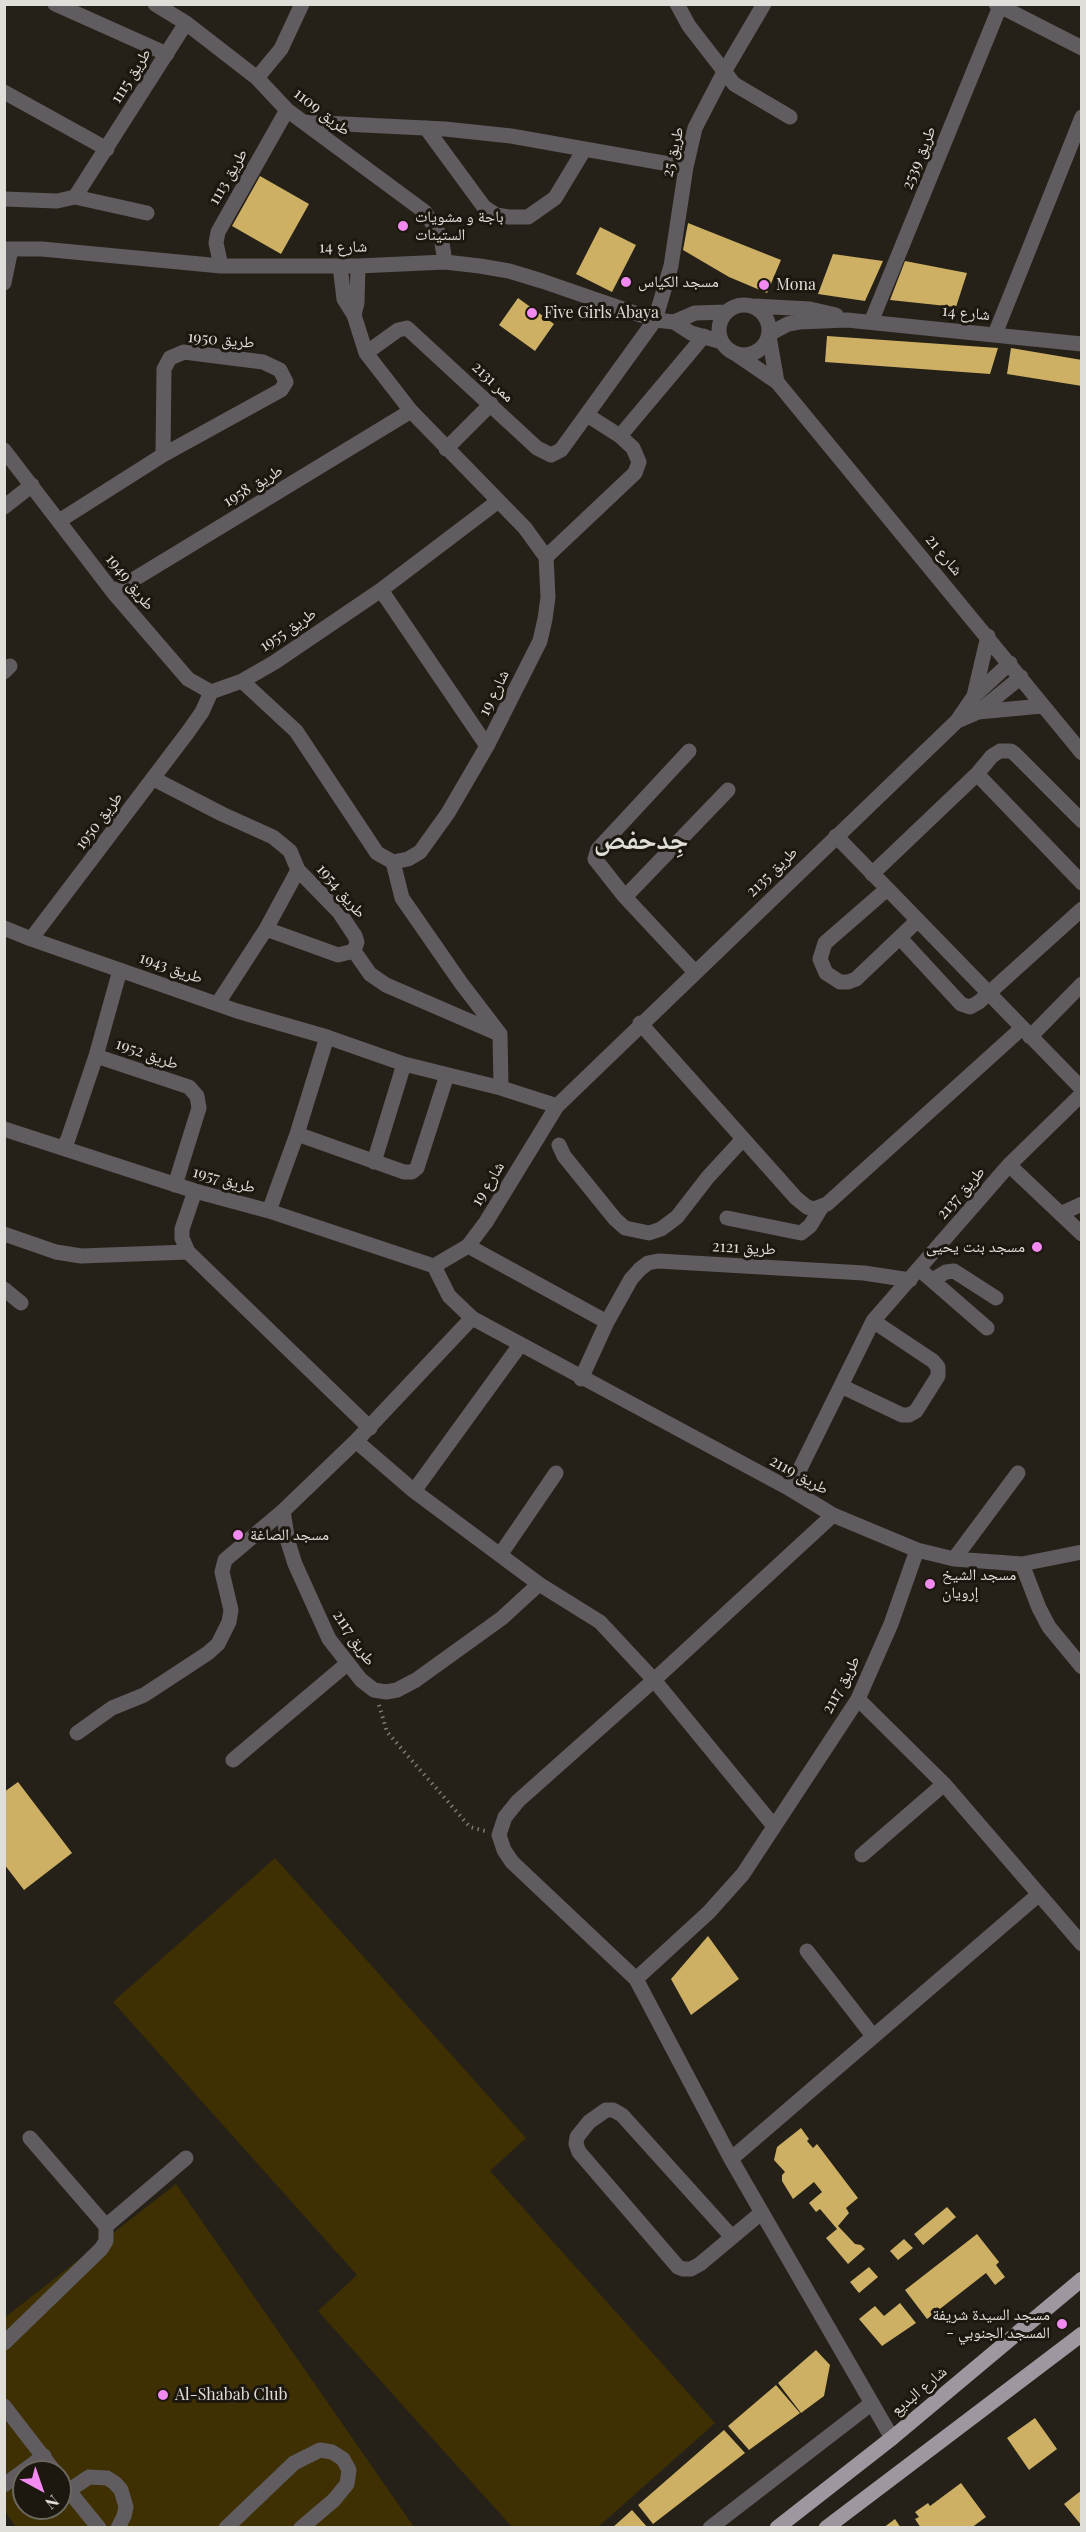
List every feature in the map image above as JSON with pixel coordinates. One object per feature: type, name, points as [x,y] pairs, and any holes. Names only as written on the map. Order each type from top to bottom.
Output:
[{"type":"main road","name":"شارع البديع","points":[[777,2528],[892,2438],[1082,2279]]},
{"type":"main road","points":[[826,2528],[1082,2334]]},
{"type":"street","points":[[55,4],[167,54]]},
{"type":"street","name":"طريق 1109","points":[[154,4],[186,23],[257,78],[287,110],[425,212],[441,237],[445,262]]},
{"type":"street","points":[[257,78],[281,49],[303,4]]},
{"type":"street","points":[[677,4],[689,26],[734,84],[790,117]]},
{"type":"street","name":"طريق 25","points":[[655,320],[671,266],[686,167],[695,128],[724,72],[764,4]]},
{"type":"street","name":"طريق 2539","points":[[871,322],[999,5],[1082,48]]},
{"type":"street","name":"طريق 1115","points":[[75,197],[186,23]]},
{"type":"street","points":[[4,92],[107,148]]},
{"type":"street","name":"طريق 1113","points":[[221,266],[216,243],[218,232],[287,110]]},
{"type":"street","points":[[995,334],[1082,117]]},
{"type":"street","points":[[303,122],[426,128],[511,136],[686,167]]},
{"type":"street","points":[[426,128],[484,207],[496,215],[509,217],[528,217],[555,198],[584,150]]},
{"type":"street","points":[[4,199],[48,201],[75,197],[147,213]]},
{"type":"street","points":[[4,283],[8,249]]},
{"type":"street","name":"شارع 14","points":[[8,249],[42,249],[221,266],[358,266],[445,262],[509,272],[655,320],[674,322],[691,333],[722,342]]},
{"type":"street","points":[[340,266],[344,299],[354,315],[366,353],[411,411],[525,528],[546,557],[634,473],[639,462],[633,448],[620,436],[587,415]]},
{"type":"street","points":[[354,315],[357,303],[358,266]]},
{"type":"street","points":[[740,305],[754,306],[765,314],[770,327],[769,335],[760,350],[745,355],[736,354],[722,342],[719,330],[726,312],[740,305]]},
{"type":"street","name":"شارع 14","points":[[754,306],[810,309],[847,320]]},
{"type":"street","name":"شارع 14","points":[[674,322],[695,313],[726,312]]},
{"type":"street","name":"ممر 2131","points":[[366,353],[398,330],[408,328],[537,448],[551,454],[561,450],[655,320]]},
{"type":"street","name":"شارع 14","points":[[769,335],[788,324],[847,320],[1082,344]]},
{"type":"street","name":"شارع 21","points":[[769,335],[777,382]]},
{"type":"street","points":[[620,436],[704,336]]},
{"type":"street","name":"طريق 1950","points":[[59,521],[163,455],[281,390],[286,382],[280,370],[263,362],[184,351],[170,358],[164,369],[163,455]]},
{"type":"street","name":"شارع 21","points":[[736,354],[777,382],[988,636],[1042,706],[1079,745]]},
{"type":"street","points":[[446,449],[490,404]]},
{"type":"street","name":"طريق 1958","points":[[113,592],[411,411]]},
{"type":"street","name":"طريق 1949","points":[[4,450],[113,592],[188,679],[211,692]]},
{"type":"street","points":[[4,507],[32,485]]},
{"type":"street","name":"طريق 1955","points":[[211,692],[242,681],[275,662],[381,590],[498,502]]},
{"type":"street","name":"شارع 19","points":[[393,862],[408,859],[420,852],[448,813],[488,746],[540,641],[548,597],[546,557]]},
{"type":"street","points":[[381,590],[488,746]]},
{"type":"street","points":[[974,696],[988,636]]},
{"type":"street","points":[[957,721],[974,696],[1010,663]]},
{"type":"street","name":"طريق 2135","points":[[556,1106],[694,971],[957,721],[978,712],[1021,677]]},
{"type":"street","points":[[242,681],[296,731],[376,853],[393,862],[402,898],[461,983],[500,1034],[501,1088]]},
{"type":"street","name":"طريق 1950","points":[[31,939],[154,779],[202,712],[211,692]]},
{"type":"street","points":[[978,712],[1042,706]]},
{"type":"street","points":[[689,751],[595,854],[596,864],[694,971]]},
{"type":"street","points":[[872,874],[996,753],[1011,751],[1082,820]]},
{"type":"street","points":[[977,774],[1082,884]]},
{"type":"street","name":"طريق 1954","points":[[154,779],[273,837],[290,851],[298,870],[339,912],[355,936],[357,942],[354,951]]},
{"type":"street","points":[[625,897],[728,790]]},
{"type":"street","points":[[836,836],[1082,1092]]},
{"type":"street","name":"طريق 1954","points":[[218,1003],[266,929],[298,870]]},
{"type":"street","points":[[886,889],[825,943],[820,958],[822,967],[832,978],[848,982],[856,979],[917,921]]},
{"type":"street","points":[[900,939],[964,1007],[975,1005],[1082,909]]},
{"type":"street","name":"طريق 1943","points":[[4,928],[120,970],[404,1064],[501,1088],[556,1106]]},
{"type":"street","points":[[266,929],[338,955],[354,951],[370,974],[386,985],[500,1034]]},
{"type":"street","name":"طريق 1952","points":[[63,1148],[96,1056],[120,970]]},
{"type":"street","points":[[727,1218],[801,1233],[810,1226],[821,1208],[1082,984]]},
{"type":"street","points":[[640,1023],[801,1203],[814,1209],[821,1208]]},
{"type":"street","points":[[269,1211],[297,1134],[327,1038]]},
{"type":"street","name":"طريق 1952","points":[[96,1056],[189,1087],[197,1096],[199,1108],[175,1185]]},
{"type":"street","points":[[374,1162],[404,1064]]},
{"type":"street","points":[[297,1134],[404,1172],[412,1172],[417,1168],[447,1076]]},
{"type":"street","name":"طريق 2137","points":[[790,1489],[873,1321],[1009,1165],[1082,1092]]},
{"type":"street","name":"شارع 19","points":[[434,1266],[468,1246],[486,1222],[556,1106]]},
{"type":"street","name":"طريق 1957","points":[[4,1129],[175,1185],[269,1211],[434,1266]]},
{"type":"street","points":[[543,1129],[559,1145],[564,1156],[615,1219],[625,1228],[649,1233],[661,1229],[677,1217],[743,1138]]},
{"type":"street","points":[[1009,1165],[1082,1234]]},
{"type":"street","points":[[195,1191],[182,1229],[182,1238],[188,1252],[370,1428]]},
{"type":"street","points":[[1062,1213],[1082,1204]]},
{"type":"street","points":[[4,1234],[56,1252],[81,1256],[188,1252]]},
{"type":"street","points":[[468,1246],[607,1322]]},
{"type":"street","name":"طريق 2121","points":[[581,1379],[607,1322],[640,1269],[648,1263],[658,1261],[915,1275]]},
{"type":"street","name":"طريق 2119","points":[[434,1266],[449,1296],[472,1318],[581,1379],[790,1489],[833,1515],[917,1550],[954,1559],[1022,1564],[1082,1552]]},
{"type":"street","points":[[932,1280],[946,1272],[954,1271],[996,1298]]},
{"type":"street","points":[[915,1275],[932,1280],[987,1328]]},
{"type":"street","points":[[4,1289],[21,1304]]},
{"type":"street","points":[[77,1733],[112,1708],[144,1695],[218,1644],[230,1622],[231,1610],[222,1572],[225,1560],[283,1511],[356,1442],[472,1318]]},
{"type":"street","points":[[841,1386],[902,1415],[909,1415],[916,1411],[938,1376],[938,1367],[933,1361],[873,1321]]},
{"type":"street","points":[[414,1491],[520,1345]]},
{"type":"street","points":[[356,1442],[414,1491],[539,1584],[600,1622],[654,1680],[773,1825]]},
{"type":"street","points":[[500,1555],[555,1473]]},
{"type":"street","points":[[954,1559],[1018,1473]]},
{"type":"street","name":"طريق 2117","points":[[283,1511],[288,1542],[313,1606],[329,1639],[361,1680],[374,1690],[386,1692],[397,1690],[416,1680],[502,1618],[539,1584]]},
{"type":"street","points":[[833,1515],[654,1680],[518,1801],[505,1817],[499,1834],[504,1850],[512,1862],[636,1979],[761,2213],[892,2438]]},
{"type":"street","name":"طريق 2117","points":[[636,1979],[710,1912],[742,1874],[858,1699],[891,1624],[917,1550]]},
{"type":"street","points":[[1022,1564],[1048,1627],[1082,1666]]},
{"type":"street","points":[[233,1760],[348,1663]]},
{"type":"street","points":[[858,1699],[944,1784],[1038,1895],[1078,1933]]},
{"type":"street","points":[[862,1855],[944,1784]]},
{"type":"street","points":[[731,2158],[1038,1895]]},
{"type":"street","points":[[807,1951],[873,2036]]},
{"type":"street","points":[[732,2237],[622,2115],[613,2110],[606,2110],[589,2122],[577,2137],[576,2144],[579,2152],[678,2267],[691,2269],[732,2237],[761,2213]]},
{"type":"street","points":[[4,2343],[101,2249],[106,2241],[106,2226],[30,2138]]},
{"type":"street","points":[[106,2226],[186,2158]]},
{"type":"street","points":[[710,2528],[872,2403]]},
{"type":"street","points":[[4,2406],[47,2460]]},
{"type":"street","points":[[226,2528],[294,2463],[320,2450],[332,2452],[343,2459],[349,2470],[346,2484],[334,2500],[309,2525]]},
{"type":"street","points":[[4,2485],[44,2456]]},
{"type":"street","points":[[72,2483],[89,2477],[107,2478],[115,2483],[121,2490],[126,2507],[118,2528]]},
{"type":"street","points":[[72,2496],[99,2528]]},
{"type":"path","points":[[374,1690],[387,1732],[470,1827],[499,1834]]},
{"type":"shaded area","points":[[275,1858],[526,2138],[490,2171],[715,2423],[598,2527],[512,2527],[318,2311],[357,2275],[113,2002]]},
{"type":"shaded area","name":"Al-Shabab Club","points":[[176,2184],[414,2527],[16,2527],[5,2511],[4,2318]]},
{"type":"building","points":[[260,176],[309,204],[281,254],[232,226]]},
{"type":"building","points":[[688,223],[781,260],[767,293],[729,277],[683,250]]},
{"type":"building","points":[[600,227],[636,245],[612,292],[576,274]]},
{"type":"building","points":[[833,254],[883,261],[865,301],[818,294]]},
{"type":"building","points":[[905,261],[967,273],[956,307],[890,300]]},
{"type":"building","points":[[518,298],[554,324],[535,351],[499,325]]},
{"type":"building","points":[[827,336],[998,348],[990,374],[825,362]]},
{"type":"building","points":[[1011,348],[1082,360],[1082,386],[1007,374]]},
{"type":"building","points":[[18,1782],[72,1853],[24,1890],[4,1864],[4,1792]]},
{"type":"building","points":[[708,1936],[739,1979],[691,2015],[671,1979]]},
{"type":"building","points":[[801,2128],[809,2139],[807,2141],[813,2148],[817,2144],[858,2198],[846,2208],[849,2213],[838,2226],[855,2244],[865,2249],[848,2264],[826,2238],[837,2229],[820,2209],[816,2212],[809,2203],[822,2192],[814,2182],[793,2199],[782,2181],[782,2175],[785,2172],[774,2160],[777,2147]]},
{"type":"building","points":[[947,2207],[956,2217],[923,2245],[914,2234]]},
{"type":"building","points":[[977,2234],[999,2262],[996,2265],[1005,2277],[995,2285],[986,2273],[927,2319],[905,2290]]},
{"type":"building","points":[[904,2239],[913,2248],[898,2260],[890,2251]]},
{"type":"building","points":[[869,2267],[878,2277],[859,2293],[850,2282]]},
{"type":"building","points":[[900,2303],[916,2323],[882,2346],[859,2319],[875,2306],[884,2316]]},
{"type":"building","points":[[816,2350],[830,2365],[824,2396],[801,2413],[778,2383]]},
{"type":"building","points":[[776,2385],[800,2413],[749,2450],[728,2426]]},
{"type":"building","points":[[1035,2418],[1057,2449],[1029,2470],[1007,2438]]},
{"type":"building","points":[[724,2430],[745,2453],[653,2524],[638,2505]]},
{"type":"building","points":[[961,2483],[986,2517],[971,2528],[921,2528],[915,2519],[919,2517],[915,2512],[928,2503],[930,2506]]},
{"type":"building","points":[[1082,2490],[1082,2526],[1064,2504]]},
{"type":"building","points":[[632,2510],[648,2528],[612,2528]]},
{"type":"building","points":[[895,2519],[901,2528],[883,2528]]},
{"type":"place","name":"باجة و مشويات الستينات","points":[[403,226]]},
{"type":"place","name":"مسجد الكياس","points":[[626,282]]},
{"type":"place","name":"Mona","points":[[764,285]]},
{"type":"place","name":"Five Girls Abaya","points":[[532,313]]},
{"type":"place","name":"مسجد بنت يحيى","points":[[1037,1247]]},
{"type":"place","name":"مسجد الصاغة","points":[[238,1535]]},
{"type":"place","name":"مسجد الشيخ إرويان","points":[[930,1584]]},
{"type":"place","name":"مسجد السيدة شريفة - المسجد الجنوبي","points":[[1062,2324]]},
{"type":"place","name":"Al-Shabab Club","points":[[163,2395]]},
{"type":"district","name":"جِدحفص","points":[[641,840]]}]
